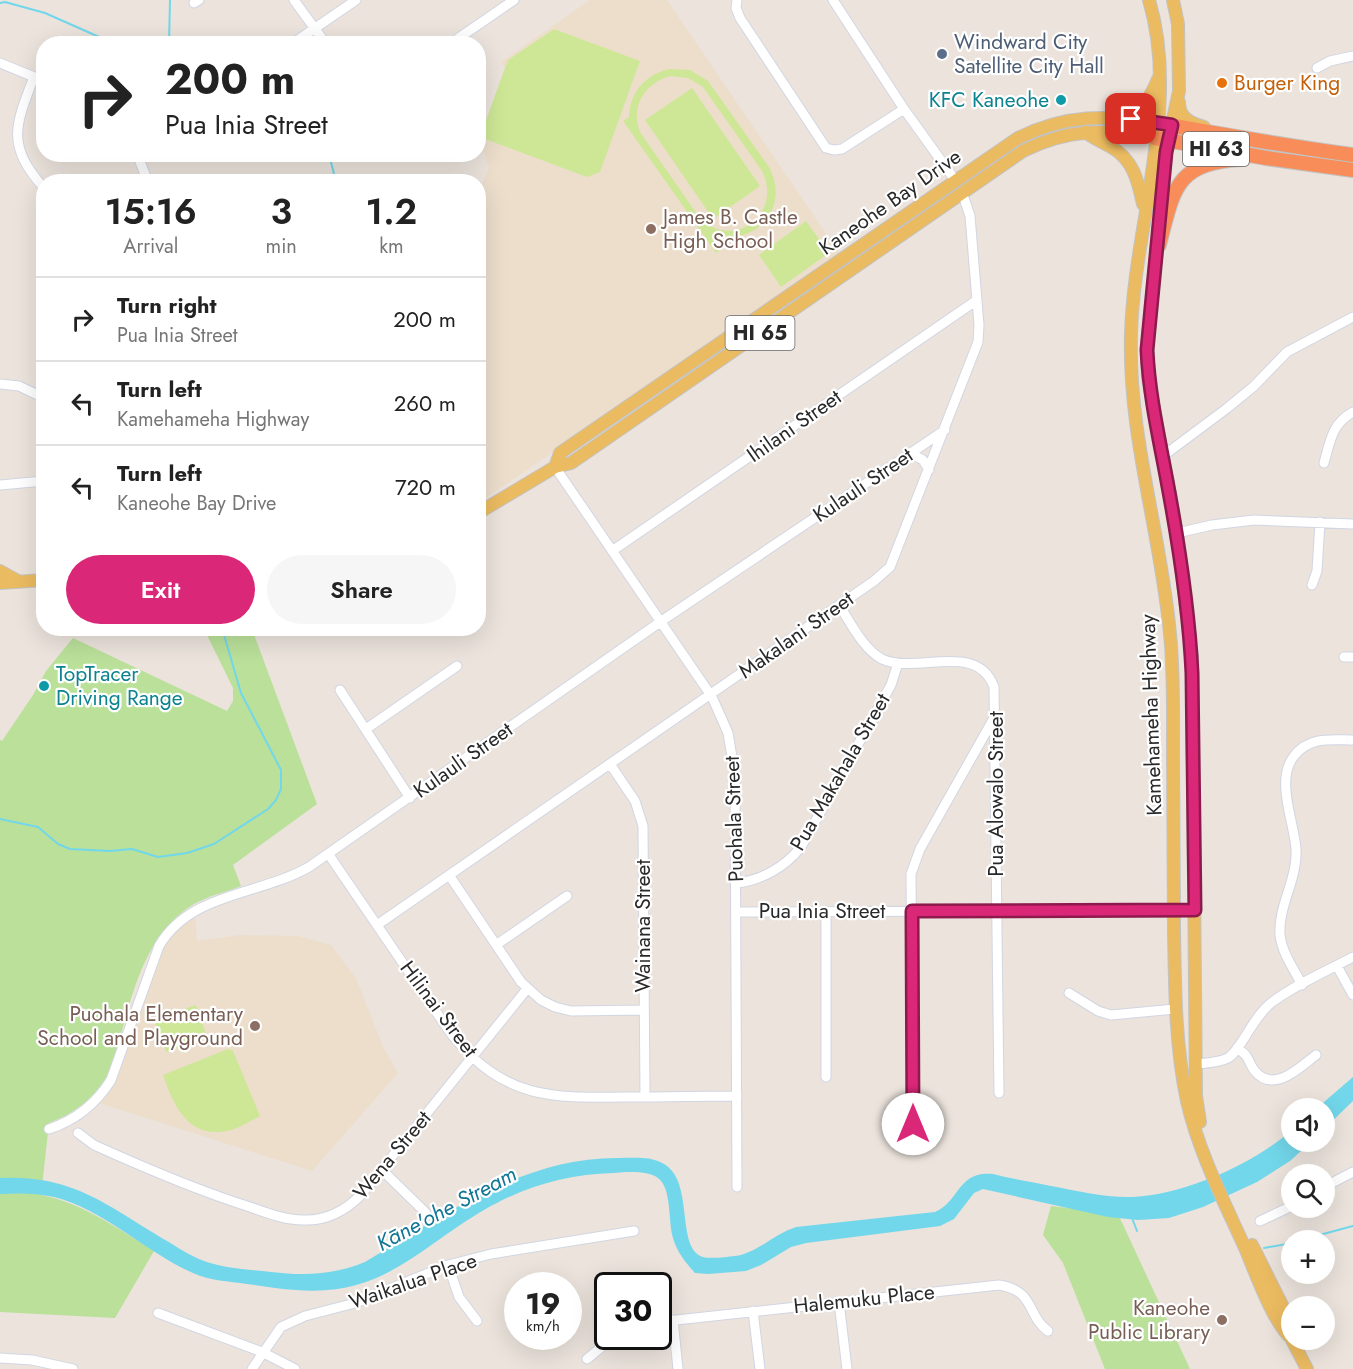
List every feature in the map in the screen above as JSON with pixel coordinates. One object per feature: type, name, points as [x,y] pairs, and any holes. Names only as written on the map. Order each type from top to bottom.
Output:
[{"type":"highway","name":"HI 63","points":[[1158,123],[1219,132],[1255,141],[1353,155]]},
{"type":"highway","name":"HI 63","points":[[1162,139],[1353,170]]},
{"type":"highway","points":[[1159,245],[1171,198],[1186,175],[1208,163],[1263,157]]},
{"type":"main road","name":"Kamehameha Highway","points":[[1149,0],[1154,15],[1160,75],[1161,105],[1158,123],[1162,139],[1159,245],[1147,337],[1148,378],[1177,533],[1192,661],[1196,1096],[1199,1119],[1213,1171]]},
{"type":"main road","points":[[1173,0],[1179,31],[1179,110],[1185,119],[1192,123],[1219,132]]},
{"type":"main road","points":[[1119,117],[1134,112],[1144,105],[1160,75]]},
{"type":"main road","points":[[1162,139],[1172,125],[1179,91]]},
{"type":"main road","name":"Kaneohe Bay Drive","points":[[555,467],[560,453],[1007,145],[1041,128],[1078,118],[1119,117],[1158,123]]},
{"type":"main road","points":[[1085,132],[1116,150],[1128,161],[1138,182],[1144,212]]},
{"type":"main road","name":"Kaneohe Bay Drive","points":[[486,508],[555,467],[572,463],[1013,156],[1055,137],[1085,132],[1116,132],[1162,139]]},
{"type":"main road","name":"Kamehameha Highway","points":[[1162,139],[1144,212],[1136,266],[1131,338],[1133,405],[1166,593],[1172,657],[1175,1009],[1180,1062],[1191,1118],[1281,1325]]},
{"type":"main road","points":[[955,180],[962,192]]},
{"type":"main road","points":[[1136,266],[1156,268]]},
{"type":"main road","points":[[635,402],[644,413]]},
{"type":"main road","points":[[1142,461],[1163,456]]},
{"type":"main road","points":[[0,571],[19,582]]},
{"type":"main road","points":[[0,583],[36,581]]},
{"type":"main road","points":[[1172,657],[1192,661]]},
{"type":"main road","points":[[1180,1062],[1196,1064]]},
{"type":"main road","name":"Kamehameha Highway","points":[[1227,1202],[1281,1304]]},
{"type":"main road","name":"Kamehameha Highway","points":[[1297,1350],[1307,1369]]},
{"type":"street","points":[[294,0],[320,36]]},
{"type":"street","points":[[304,36],[356,0]]},
{"type":"street","points":[[462,36],[514,0]]},
{"type":"street","points":[[737,0],[736,8],[740,18],[826,148],[842,149],[904,109]]},
{"type":"street","points":[[833,0],[904,109],[955,180]]},
{"type":"street","points":[[1317,68],[1330,61],[1353,56]]},
{"type":"street","points":[[0,63],[34,77],[20,113],[17,136],[26,166],[36,178]]},
{"type":"street","name":"Makalani Street","points":[[377,925],[880,577],[890,567],[978,342],[979,325],[970,216],[962,192]]},
{"type":"street","name":"Ihilani Street","points":[[612,551],[977,300]]},
{"type":"street","points":[[1163,456],[1233,403],[1287,352],[1353,317]]},
{"type":"street","points":[[0,384],[19,386],[36,394]]},
{"type":"street","points":[[1324,463],[1333,431],[1353,412]]},
{"type":"street","name":"Kulauli Street","points":[[49,1129],[78,1115],[99,1097],[111,1080],[155,955],[175,924],[198,908],[286,879],[328,855],[661,622],[945,430]]},
{"type":"street","points":[[910,453],[923,460],[929,470]]},
{"type":"street","name":"Puohala Street","points":[[555,467],[710,694],[724,721],[733,754],[737,883],[738,1187]]},
{"type":"street","points":[[0,485],[36,482]]},
{"type":"street","points":[[1177,533],[1241,521],[1353,524]]},
{"type":"street","points":[[1312,585],[1317,571],[1320,522]]},
{"type":"street","name":"Pua Alowalo Street","points":[[839,605],[871,651],[882,658],[898,663],[960,662],[976,666],[986,672],[992,682],[995,693],[999,1093]]},
{"type":"street","name":"Pua Makahala Street","points":[[737,883],[762,878],[786,862],[801,847],[891,685],[898,663]]},
{"type":"street","points":[[366,729],[457,666]]},
{"type":"street","points":[[339,690],[410,798]]},
{"type":"street","points":[[913,1148],[911,874],[917,854],[995,716]]},
{"type":"street","points":[[1302,985],[1284,950],[1280,933],[1296,854],[1286,773],[1294,755],[1308,744],[1325,739],[1353,740]]},
{"type":"street","name":"Wainana Street","points":[[610,764],[635,801],[643,826],[645,1097]]},
{"type":"street","name":"Hilinai Street","points":[[328,855],[452,1035],[472,1057],[503,1079],[539,1094],[578,1098],[737,1096]]},
{"type":"street","points":[[449,875],[527,989],[541,1000],[563,1010],[644,1010]]},
{"type":"street","points":[[496,945],[567,896]]},
{"type":"street","name":"Pua Inia Street","points":[[737,912],[1195,910]]},
{"type":"street","points":[[825,911],[826,1077]]},
{"type":"street","points":[[1196,1064],[1225,1060],[1235,1052],[1263,1009],[1353,957]]},
{"type":"street","points":[[1337,966],[1353,995]]},
{"type":"street","name":"Wena Street","points":[[78,1133],[94,1145],[223,1199],[295,1220],[319,1219],[342,1210],[361,1195],[527,989]]},
{"type":"street","points":[[1069,993],[1098,1011],[1111,1015],[1175,1009]]},
{"type":"street","points":[[1237,1048],[1248,1056],[1257,1073],[1264,1078],[1274,1080],[1288,1076],[1316,1055]]},
{"type":"street","points":[[382,1170],[426,1213]]},
{"type":"street","points":[[1335,1181],[1353,1172]]},
{"type":"street","points":[[1260,1221],[1281,1211]]},
{"type":"street","name":"Waikalua Place","points":[[252,1369],[281,1327],[305,1316],[355,1303],[448,1265],[491,1254],[634,1231]]},
{"type":"street","points":[[448,1265],[459,1297],[477,1321]]},
{"type":"street","name":"Halemuku Place","points":[[673,1320],[999,1285],[1010,1288],[1025,1297],[1040,1324],[1048,1331]]},
{"type":"street","points":[[840,1302],[847,1369]]},
{"type":"street","points":[[753,1311],[760,1369]]},
{"type":"street","points":[[158,1313],[262,1352],[295,1369]]},
{"type":"street","points":[[673,1320],[678,1369]]},
{"type":"street","points":[[587,1359],[598,1350]]},
{"type":"street","points":[[0,1358],[41,1361],[73,1369]]},
{"type":"shaded area","name":"James B. Castle High School","points":[[590,0],[667,0],[840,254],[486,498],[486,175],[489,167],[486,159],[486,120],[505,68],[501,62]]},
{"type":"shaded area","name":"Puohala Elementary School and Playground","points":[[195,916],[197,941],[240,935],[298,936],[331,945],[356,978],[384,1049],[398,1073],[312,1171],[99,1103],[109,1092],[120,1071],[164,945],[174,932]]},
{"type":"green space","points":[[554,29],[640,61],[600,172],[587,177],[486,139],[486,120],[508,60]]},
{"type":"green space","points":[[669,69],[690,70],[708,81],[769,167],[775,182],[772,210],[765,221],[742,236],[711,235],[721,249],[716,253],[623,121],[629,117],[632,100],[640,86],[660,72]],"holes":[[[670,76],[688,78],[703,87],[762,171],[767,187],[766,202],[759,215],[749,224],[737,230],[723,230],[709,225],[697,214],[640,132],[637,123],[642,97],[653,84]]]},
{"type":"green space","points":[[692,88],[760,186],[713,219],[645,120]]},
{"type":"green space","points":[[806,221],[829,253],[781,287],[759,255]]},
{"type":"green space","points":[[207,636],[255,636],[317,804],[233,865],[241,886],[194,904],[175,918],[160,935],[139,976],[112,1067],[94,1094],[69,1114],[49,1123],[41,1195],[86,1210],[154,1251],[115,1318],[0,1312],[0,740],[2,741],[33,695],[46,671],[73,638],[227,711],[233,701],[233,688]]},
{"type":"green space","points":[[196,1005],[207,1037],[166,1052],[154,1020]]},
{"type":"green space","points":[[228,1049],[233,1051],[260,1116],[231,1130],[204,1131],[185,1119],[172,1099],[163,1075]]},
{"type":"green space","points":[[1051,1206],[1118,1214],[1190,1369],[1105,1369],[1063,1263],[1043,1235]]},
{"type":"water","points":[[1353,1077],[1353,1101],[1335,1118],[1335,1098],[1329,1098]]},
{"type":"water","points":[[1281,1138],[1281,1152],[1300,1152],[1257,1182],[1203,1207],[1169,1218],[1138,1220],[1108,1217],[983,1189],[974,1193],[954,1219],[940,1226],[806,1243],[791,1247],[746,1271],[708,1274],[695,1273],[677,1248],[671,1231],[666,1189],[658,1178],[643,1173],[624,1172],[579,1176],[530,1188],[499,1202],[398,1267],[376,1278],[353,1286],[326,1290],[284,1289],[206,1278],[176,1264],[90,1211],[72,1203],[41,1195],[0,1194],[0,1178],[47,1181],[85,1193],[103,1202],[194,1257],[226,1267],[307,1274],[342,1270],[365,1262],[455,1208],[518,1178],[550,1167],[584,1160],[642,1158],[659,1161],[673,1173],[683,1199],[689,1241],[695,1251],[703,1257],[719,1258],[751,1251],[796,1227],[935,1212],[950,1201],[966,1181],[981,1174],[993,1174],[1112,1196],[1153,1195],[1217,1176]]},
{"type":"waterway","points":[[169,36],[170,0]]},
{"type":"waterway","points":[[0,3],[5,2],[45,13],[97,36]]},
{"type":"waterway","points":[[331,162],[334,174]]},
{"type":"waterway","points":[[0,819],[38,827],[58,844],[70,849],[110,851],[132,849],[158,857],[187,853],[214,844],[268,809],[276,800],[281,789],[281,770],[241,693],[224,636]]},
{"type":"waterway","points":[[1132,1218],[1137,1231]]},
{"type":"waterway","points":[[1335,1231],[1353,1226]]},
{"type":"waterway","points":[[1264,1248],[1281,1245]]},
{"type":"place","name":"Windward City Satellite City Hall","points":[[942,54]]},
{"type":"place","name":"Burger King","points":[[1222,83]]},
{"type":"place","name":"KFC Kaneohe","points":[[1061,100]]},
{"type":"place","name":"James B. Castle High School","points":[[651,229]]},
{"type":"place","name":"TopTracer Driving Range","points":[[44,686]]},
{"type":"place","name":"Puohala Elementary School and Playground","points":[[255,1026]]},
{"type":"place","name":"Kaneohe Public Library","points":[[1222,1320]]},
{"type":"route","points":[[913,1124],[912,911],[1195,910],[1190,640],[1177,533],[1148,378],[1147,350],[1150,306],[1159,245],[1166,152],[1172,125],[1131,119]]},
{"type":"water label","name":"Kāne'ohe Stream","points":[[446,1208]]}]
